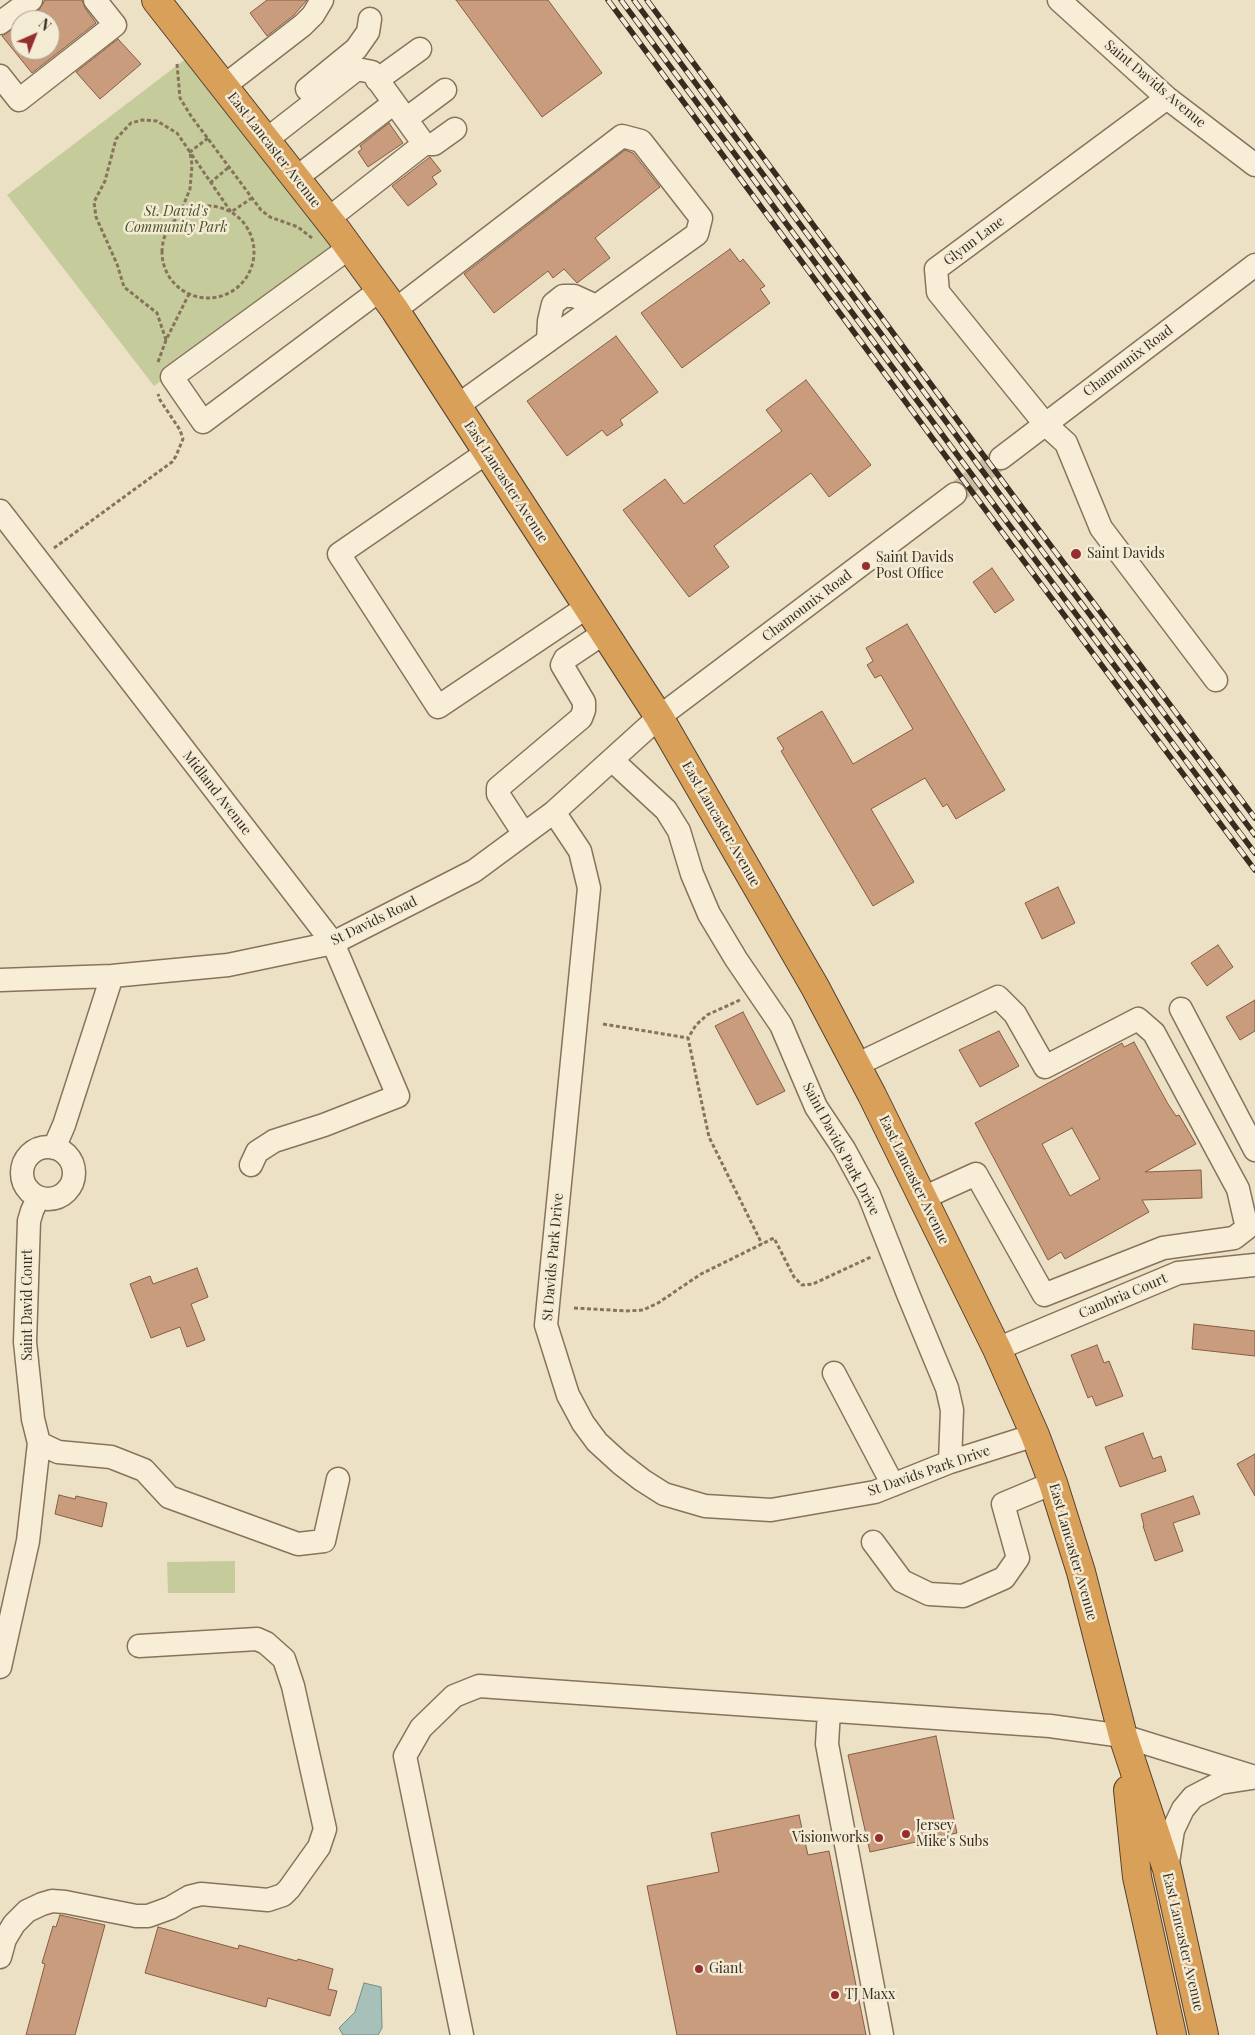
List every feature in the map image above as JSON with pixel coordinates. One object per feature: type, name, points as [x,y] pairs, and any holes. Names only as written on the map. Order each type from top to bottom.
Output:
[{"type":"highway","name":"East Lancaster Avenue","points":[[156,0],[328,219],[342,253],[387,300],[457,406],[659,717],[815,987],[856,1065],[998,1349],[1035,1435],[1053,1483],[1081,1572],[1123,1736],[1166,1869],[1204,2035]]},
{"type":"highway","name":"East Lancaster Avenue","points":[[1123,1736],[1137,1877],[1172,2035]]},
{"type":"street","points":[[0,23],[31,0]]},
{"type":"street","points":[[0,76],[19,100],[115,25],[95,0]]},
{"type":"street","points":[[224,86],[303,25],[313,15],[322,0]]},
{"type":"street","name":"Saint Davids Avenue","points":[[1059,0],[1167,98],[1255,165]]},
{"type":"street","points":[[262,134],[356,48],[368,32],[370,19]]},
{"type":"street","points":[[377,80],[420,49]]},
{"type":"street","points":[[262,134],[357,69],[372,72],[424,144]]},
{"type":"street","points":[[296,178],[400,111],[445,90]]},
{"type":"street","name":"Glynn Lane","points":[[1045,424],[938,292],[936,269],[1167,98]]},
{"type":"street","points":[[328,219],[424,144],[434,144],[455,129]]},
{"type":"street","points":[[342,253],[172,377],[203,422],[387,300],[622,136],[642,141],[701,218],[697,234],[457,406]]},
{"type":"street","name":"Chamounix Road","points":[[1001,458],[1255,264]]},
{"type":"street","points":[[1045,424],[1066,443],[1101,528],[1216,680]]},
{"type":"street","points":[[486,453],[339,554],[438,707],[587,607]]},
{"type":"street","name":"Chamounix Road","points":[[659,717],[955,494]]},
{"type":"street","name":"Midland Avenue","points":[[0,511],[332,943],[398,1096],[324,1125],[274,1141],[257,1152],[251,1166]]},
{"type":"street","points":[[524,834],[498,794],[498,788],[581,718],[584,702],[562,665],[566,659],[604,633]]},
{"type":"street","name":"St Davids Road","points":[[0,980],[112,976],[228,966],[332,943],[474,871],[554,812],[659,717]]},
{"type":"street","name":"Saint Davids Park Drive","points":[[612,760],[666,810],[680,832],[692,874],[709,914],[736,959],[782,1025],[816,1107],[844,1149],[869,1196],[947,1388],[952,1410],[950,1462]]},
{"type":"street","name":"St Davids Park Drive","points":[[554,812],[580,851],[590,888],[546,1326],[568,1395],[583,1424],[597,1442],[620,1464],[664,1494],[704,1506],[771,1510],[875,1492],[950,1462],[1035,1435]]},
{"type":"street","points":[[54,1148],[64,1125],[112,976]]},
{"type":"street","points":[[856,1065],[998,997],[1015,1014],[1045,1067],[1138,1019],[1154,1033],[1238,1189],[1247,1228],[1234,1238],[1163,1248],[1044,1294],[976,1174],[923,1198]]},
{"type":"street","points":[[1181,1009],[1255,1150]]},
{"type":"street","points":[[41,1148],[54,1148],[61,1150],[69,1157],[73,1164],[74,1180],[66,1192],[59,1198],[51,1200],[38,1198],[31,1194],[24,1185],[21,1174],[22,1167],[24,1161],[34,1151],[41,1148]]},
{"type":"street","name":"Saint David Court","points":[[38,1198],[30,1221],[25,1342],[33,1419],[39,1443]]},
{"type":"street","name":"Cambria Court","points":[[998,1349],[1178,1273],[1255,1265]]},
{"type":"street","points":[[834,1373],[893,1484]]},
{"type":"street","points":[[0,1667],[28,1541],[39,1443],[58,1452],[111,1457],[144,1470],[169,1497],[298,1544],[324,1541],[338,1479]]},
{"type":"street","points":[[873,1542],[902,1580],[929,1594],[962,1596],[1004,1578],[1018,1558],[1003,1504],[1053,1483]]},
{"type":"street","points":[[0,1957],[5,1939],[14,1924],[28,1911],[42,1904],[52,1901],[65,1902],[136,1916],[158,1913],[189,1897],[201,1894],[268,1900],[283,1894],[289,1888],[319,1847],[325,1829],[284,1659],[270,1646],[257,1639],[139,1646]]},
{"type":"street","points":[[462,2035],[405,1756],[421,1728],[454,1696],[479,1686],[1050,1726],[1123,1736],[1255,1777]]},
{"type":"street","points":[[829,1711],[827,1744],[882,2035]]},
{"type":"street","points":[[1166,1869],[1174,1830],[1184,1809],[1193,1797],[1220,1784],[1255,1777]]},
{"type":"path","points":[[183,34],[177,59],[177,80],[180,98],[229,167],[261,210],[270,217],[298,227],[315,241],[326,256],[342,253]]},
{"type":"path","points":[[166,340],[157,313],[124,287],[117,264],[96,217],[94,202],[105,181],[116,139],[131,123],[142,120],[157,121],[177,133],[190,152],[210,183],[231,212],[243,222],[251,238],[254,256],[248,276],[237,288],[219,297],[200,298],[189,294],[173,282],[164,269],[161,253],[166,232],[179,216],[190,189],[192,165],[190,152]]},
{"type":"path","points":[[190,152],[208,138]]},
{"type":"path","points":[[210,183],[229,167]]},
{"type":"path","points":[[179,216],[194,208],[210,206],[231,212],[252,198]]},
{"type":"path","points":[[156,366],[166,340],[189,294]]},
{"type":"path","points":[[38,560],[172,462],[183,439],[180,430],[160,400],[157,392]]},
{"type":"path","points":[[741,1000],[708,1015],[696,1025],[688,1038],[709,1137],[762,1244]]},
{"type":"path","points":[[603,1024],[688,1038]]},
{"type":"path","points":[[574,1308],[643,1310],[658,1303],[701,1274],[774,1238],[794,1277],[802,1284],[813,1284],[872,1256]]},
{"type":"green space","name":"St. David's Community Park","points":[[196,51],[338,232],[326,256],[154,386],[7,195]]},
{"type":"green space","points":[[235,1561],[235,1593],[168,1593],[167,1562]]},
{"type":"water","points":[[364,1983],[381,1987],[382,2028],[378,2035],[343,2035],[339,2028],[355,2012]]},
{"type":"building","points":[[45,0],[82,0],[85,8],[96,23],[60,51],[60,10],[39,10]]},
{"type":"building","points":[[267,0],[307,0],[294,15],[267,36],[250,13]]},
{"type":"building","points":[[456,0],[548,0],[602,73],[542,117]]},
{"type":"building","points":[[10,31],[10,46],[2,36]]},
{"type":"building","points":[[118,39],[141,64],[100,99],[76,72]]},
{"type":"building","points":[[21,60],[49,60],[32,73]]},
{"type":"building","points":[[389,123],[403,143],[368,167],[358,152],[362,149],[360,146]]},
{"type":"building","points":[[625,150],[633,153],[660,187],[595,238],[610,258],[577,283],[564,269],[553,278],[548,271],[494,313],[464,274]]},
{"type":"building","points":[[430,157],[441,171],[432,177],[437,184],[408,206],[392,186]]},
{"type":"building","points":[[730,249],[740,262],[743,259],[765,286],[760,289],[770,303],[682,368],[641,313]]},
{"type":"building","points":[[616,336],[658,392],[620,420],[623,425],[607,436],[602,430],[567,456],[527,401]]},
{"type":"building","points":[[806,380],[871,465],[829,497],[811,473],[714,546],[729,567],[689,597],[623,510],[665,479],[684,504],[782,431],[766,410]]},
{"type":"building","points":[[992,568],[1014,600],[995,613],[973,582]]},
{"type":"building","points":[[907,624],[1005,790],[956,819],[947,804],[943,807],[925,778],[871,809],[914,882],[873,906],[781,751],[784,749],[777,738],[822,711],[853,764],[913,729],[881,675],[875,678],[867,665],[873,661],[866,648]]},
{"type":"building","points":[[1058,887],[1075,923],[1042,939],[1025,903]]},
{"type":"building","points":[[1218,945],[1233,967],[1207,986],[1191,963]]},
{"type":"building","points":[[1255,1000],[1255,1031],[1240,1040],[1226,1017]]},
{"type":"building","points":[[743,1012],[785,1091],[757,1105],[715,1026]]},
{"type":"building","points":[[999,1031],[1019,1066],[980,1087],[959,1050]]},
{"type":"building","points":[[1134,1042],[1168,1104],[1176,1116],[1179,1115],[1196,1144],[1145,1172],[1201,1170],[1202,1198],[1142,1200],[1149,1212],[1065,1259],[1061,1252],[1048,1260],[975,1123],[1122,1043],[1124,1047]],"holes":[[[1072,1128],[1100,1179],[1070,1196],[1042,1144]]]},
{"type":"building","points":[[197,1268],[208,1297],[191,1304],[205,1340],[187,1347],[180,1327],[151,1338],[130,1284],[150,1276],[153,1284]]},
{"type":"building","points":[[1194,1324],[1255,1331],[1255,1356],[1192,1349]]},
{"type":"building","points":[[1097,1345],[1104,1363],[1109,1361],[1123,1396],[1096,1406],[1092,1396],[1088,1398],[1071,1355]]},
{"type":"building","points":[[1143,1433],[1153,1459],[1161,1456],[1166,1471],[1120,1487],[1105,1447]]},
{"type":"building","points":[[1255,1454],[1255,1496],[1237,1464]]},
{"type":"building","points":[[59,1495],[75,1499],[76,1496],[107,1503],[102,1527],[55,1514]]},
{"type":"building","points":[[1193,1496],[1200,1514],[1173,1523],[1183,1551],[1155,1561],[1143,1526],[1141,1514]]},
{"type":"building","points":[[936,1736],[957,1833],[870,1852],[848,1755]]},
{"type":"building","points":[[799,1815],[808,1855],[829,1851],[866,2035],[677,2035],[647,1886],[719,1872],[711,1833]]},
{"type":"building","points":[[60,1915],[105,1925],[75,2035],[26,2035],[45,1964],[42,1963],[53,1926],[56,1927]]},
{"type":"building","points":[[158,1927],[238,1949],[239,1945],[333,1969],[328,1989],[337,1991],[330,2016],[268,1998],[266,2007],[145,1973]]},
{"type":"tunnel","points":[[955,494],[1001,458]]},
{"type":"railway","points":[[608,0],[1255,870]]},
{"type":"railway","points":[[621,0],[998,510],[1255,853]]},
{"type":"railway","points":[[634,0],[1255,835]]},
{"type":"railway","points":[[647,0],[1015,498],[1255,818]]},
{"type":"place","name":"Saint Davids","points":[[1076,554]]},
{"type":"place","name":"Saint Davids Post Office","points":[[866,566]]},
{"type":"place","name":"Jersey Mike's Subs","points":[[906,1834]]},
{"type":"place","name":"Visionworks","points":[[879,1838]]},
{"type":"place","name":"Giant","points":[[699,1969]]},
{"type":"place","name":"TJ Maxx","points":[[835,1995]]}]
